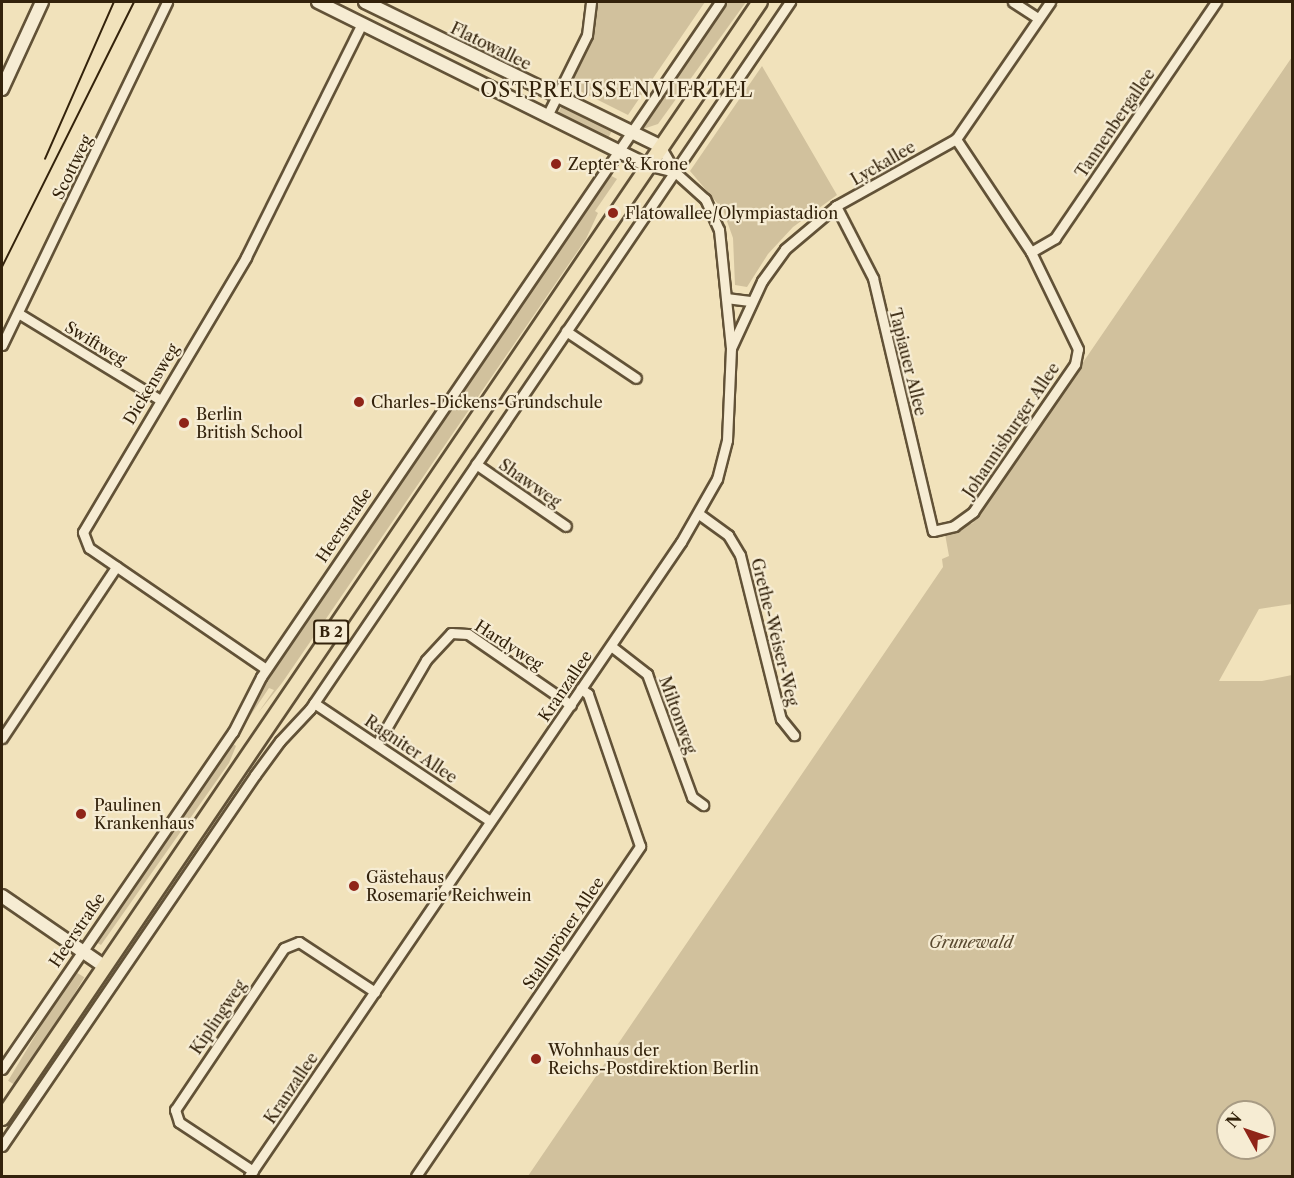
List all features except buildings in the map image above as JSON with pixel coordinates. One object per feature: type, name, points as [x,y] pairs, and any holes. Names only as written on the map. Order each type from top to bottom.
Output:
[{"type":"main road","points":[[2,89],[42,2]]},
{"type":"main road","points":[[318,2],[647,165]]},
{"type":"main road","name":"B 2","points":[[2,1118],[647,165],[760,2]]},
{"type":"main road","name":"Flatowallee","points":[[362,23],[368,3],[660,146]]},
{"type":"main road","points":[[2,896],[104,966]]},
{"type":"street","name":"Scottweg","points":[[2,345],[167,2]]},
{"type":"street","points":[[547,116],[587,35],[591,2]]},
{"type":"street","name":"Heerstraße","points":[[2,1069],[233,732],[266,669],[720,2]]},
{"type":"street","points":[[2,1146],[261,766],[314,703],[790,2]]},
{"type":"street","points":[[1013,2],[1038,18]]},
{"type":"street","name":"Lyckallee","points":[[731,348],[752,300],[785,249],[836,206],[956,138],[1050,2]]},
{"type":"street","name":"Tannenbergallee","points":[[1030,252],[1055,238],[1216,2]]},
{"type":"street","name":"Dickensweg","points":[[116,567],[89,548],[82,531],[246,257],[362,23]]},
{"type":"street","name":"Johannisburger Allee","points":[[933,531],[954,526],[973,512],[1075,364],[1077,341],[1030,252],[956,138]]},
{"type":"street","points":[[660,146],[675,172]]},
{"type":"street","points":[[647,165],[675,172]]},
{"type":"street","name":"Kranzallee","points":[[251,1174],[611,646],[699,514],[717,479],[727,440],[731,348],[717,221],[698,191],[675,172]]},
{"type":"street","name":"Tapiauer Allee","points":[[836,206],[873,278],[933,531]]},
{"type":"street","points":[[726,298],[752,300]]},
{"type":"street","name":"Swiftweg","points":[[18,313],[159,399]]},
{"type":"street","points":[[566,331],[636,378]]},
{"type":"street","name":"Shawweg","points":[[476,464],[566,526]]},
{"type":"street","name":"Grethe-Weiser-Weg","points":[[699,514],[728,535],[740,555],[782,719],[794,735]]},
{"type":"street","points":[[2,738],[116,567],[266,669]]},
{"type":"street","name":"Hardyweg","points":[[377,744],[426,660],[451,633],[468,634],[571,705]]},
{"type":"street","name":"Miltonweg","points":[[611,646],[647,674],[692,797],[703,805]]},
{"type":"street","name":"Stallupöner Allee","points":[[416,1176],[640,846],[588,694],[581,689]]},
{"type":"street","name":"Ragniter Allee","points":[[314,703],[490,821]]},
{"type":"street","name":"Kiplingweg","points":[[251,1174],[179,1122],[176,1110],[284,948],[299,942],[375,992]]},
{"type":"green space","points":[[597,2],[705,2],[628,115],[570,86],[592,38]]},
{"type":"green space","points":[[725,2],[746,2],[658,124],[643,129],[640,126]]},
{"type":"green space","name":"Grunewald","points":[[1292,57],[1292,604],[1259,609],[1219,681],[1262,681],[1292,675],[1292,1176],[528,1176],[943,567],[942,559],[949,556],[945,534],[973,523]]},
{"type":"green space","points":[[762,66],[837,195],[793,227],[768,254],[747,287],[735,285],[733,238],[723,210],[690,171]]},
{"type":"green space","points":[[562,105],[613,129],[609,138],[558,114]]},
{"type":"green space","points":[[608,174],[617,179],[595,211],[598,213],[586,239],[282,683],[258,713],[274,690],[269,688],[232,743],[236,746],[229,763],[101,945],[94,941],[252,697]]},
{"type":"green space","points":[[158,906],[161,908],[6,1138],[3,1136]]},
{"type":"green space","points":[[74,971],[84,977],[18,1087],[8,1081]]},
{"type":"tram line","points":[[45,159],[114,2]]},
{"type":"tram line","points":[[2,267],[134,2]]},
{"type":"place","name":"Zepter & Krone","points":[[556,164]]},
{"type":"place","name":"Flatowallee/Olympiastadion","points":[[613,213]]},
{"type":"place","name":"Charles-Dickens-Grundschule","points":[[359,402]]},
{"type":"place","name":"Berlin British School","points":[[184,423]]},
{"type":"place","name":"Paulinen Krankenhaus","points":[[81,814]]},
{"type":"place","name":"Gästehaus Rosemarie Reichwein","points":[[354,886]]},
{"type":"place","name":"Wohnhaus der Reichs-Postdirektion Berlin","points":[[536,1059]]},
{"type":"district","name":"OSTPREUSSENVIERTEL","points":[[617,90]]}]
